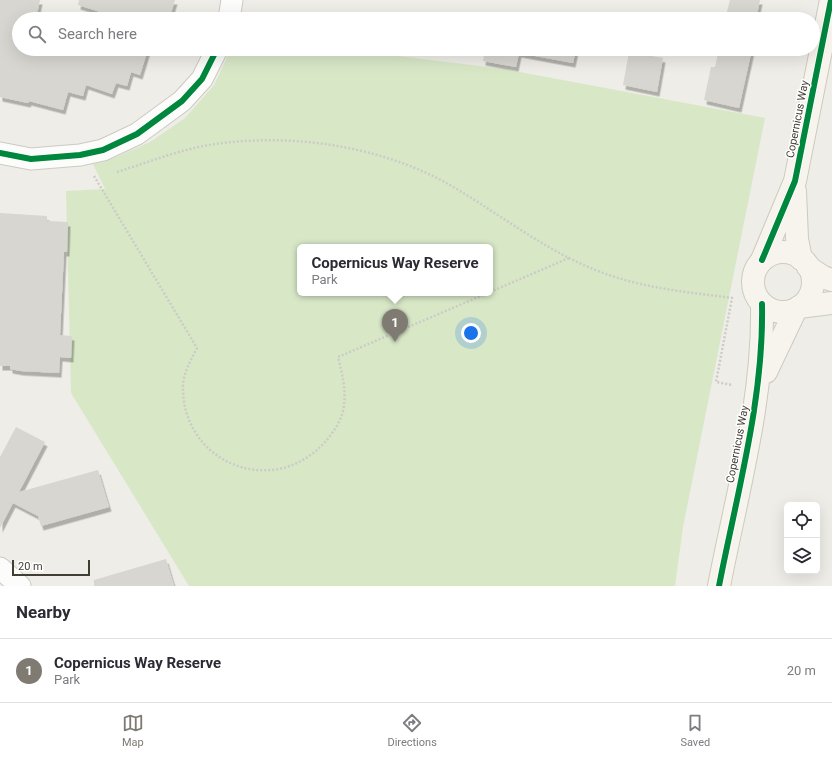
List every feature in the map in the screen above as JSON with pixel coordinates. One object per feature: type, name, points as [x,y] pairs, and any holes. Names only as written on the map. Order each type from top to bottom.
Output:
[{"type":"street","points":[[230,12],[232,0]]},
{"type":"street","name":"Copernicus Way","points":[[820,55],[831,0]]},
{"type":"street","points":[[0,153],[31,159],[80,155],[103,150],[137,134],[182,101],[202,79],[214,56]]},
{"type":"street","name":"Copernicus Way","points":[[762,260],[795,181],[820,56]]},
{"type":"street","name":"Copernicus Way","points":[[795,181],[797,239],[805,263]]},
{"type":"street","points":[[832,280],[823,277],[794,254],[777,253],[762,260],[756,268],[753,277],[753,287],[756,296],[762,304],[778,312],[787,312],[798,308],[832,303]]},
{"type":"street","points":[[798,308],[806,301],[812,284],[812,275],[805,263]]},
{"type":"street","name":"Copernicus Way","points":[[719,586],[758,390],[763,336],[762,304]]},
{"type":"street","name":"Copernicus Way","points":[[758,390],[771,358],[798,308]]},
{"type":"street","points":[[0,568],[20,586]]},
{"type":"path","points":[[110,174],[177,153],[215,144],[255,141],[296,142],[340,146],[411,167],[449,184],[486,206],[519,230],[569,258],[630,282],[666,290],[732,298],[716,382],[758,390]]},
{"type":"path","points":[[80,155],[96,178],[197,348],[187,367],[184,385],[186,406],[192,427],[204,444],[220,459],[238,466],[258,470],[278,470],[299,463],[316,452],[328,439],[339,421],[344,406],[345,384],[338,357],[480,296]]},
{"type":"path","points":[[96,178],[103,176]]},
{"type":"path","points":[[493,290],[569,258]]},
{"type":"green space","points":[[228,56],[397,56],[504,69],[765,118],[683,527],[675,586],[189,586],[71,393],[66,191],[105,189],[93,164],[116,157],[150,142],[185,118],[214,85]]},
{"type":"building","points":[[0,0],[40,0],[37,12],[12,12],[12,56],[146,56],[140,75],[131,72],[127,86],[116,83],[112,94],[86,85],[83,96],[68,92],[63,110],[29,101],[28,103],[0,97]]},
{"type":"building","points":[[79,0],[175,0],[171,12],[100,12],[78,5]]},
{"type":"building","points":[[730,0],[760,0],[757,12],[727,12]]},
{"type":"building","points":[[484,56],[518,56],[516,67],[483,61]]},
{"type":"building","points":[[535,56],[574,56],[573,63]]},
{"type":"building","points":[[628,56],[652,56],[663,58],[657,92],[623,85]]},
{"type":"building","points":[[717,56],[750,56],[739,108],[704,100],[711,67],[715,67]]},
{"type":"building","points":[[0,213],[47,216],[47,221],[68,222],[67,252],[64,252],[60,335],[72,336],[71,358],[60,357],[59,373],[21,371],[10,369],[10,366],[0,366]]},
{"type":"building","points":[[16,427],[45,442],[19,492],[98,470],[109,507],[41,526],[38,516],[13,503],[0,528],[0,457]]},
{"type":"building","points":[[166,559],[174,586],[94,586],[94,580]]},
{"type":"cycle path","points":[[820,55],[831,0]]},
{"type":"cycle path","points":[[0,153],[31,159],[80,155],[103,150],[137,134],[182,101],[202,79],[214,56]]},
{"type":"cycle path","points":[[762,260],[795,181],[820,56]]},
{"type":"cycle path","points":[[719,586],[754,410],[759,375],[762,304]]},
{"type":"place","name":"Copernicus Way Reserve","points":[[395,342]]}]
